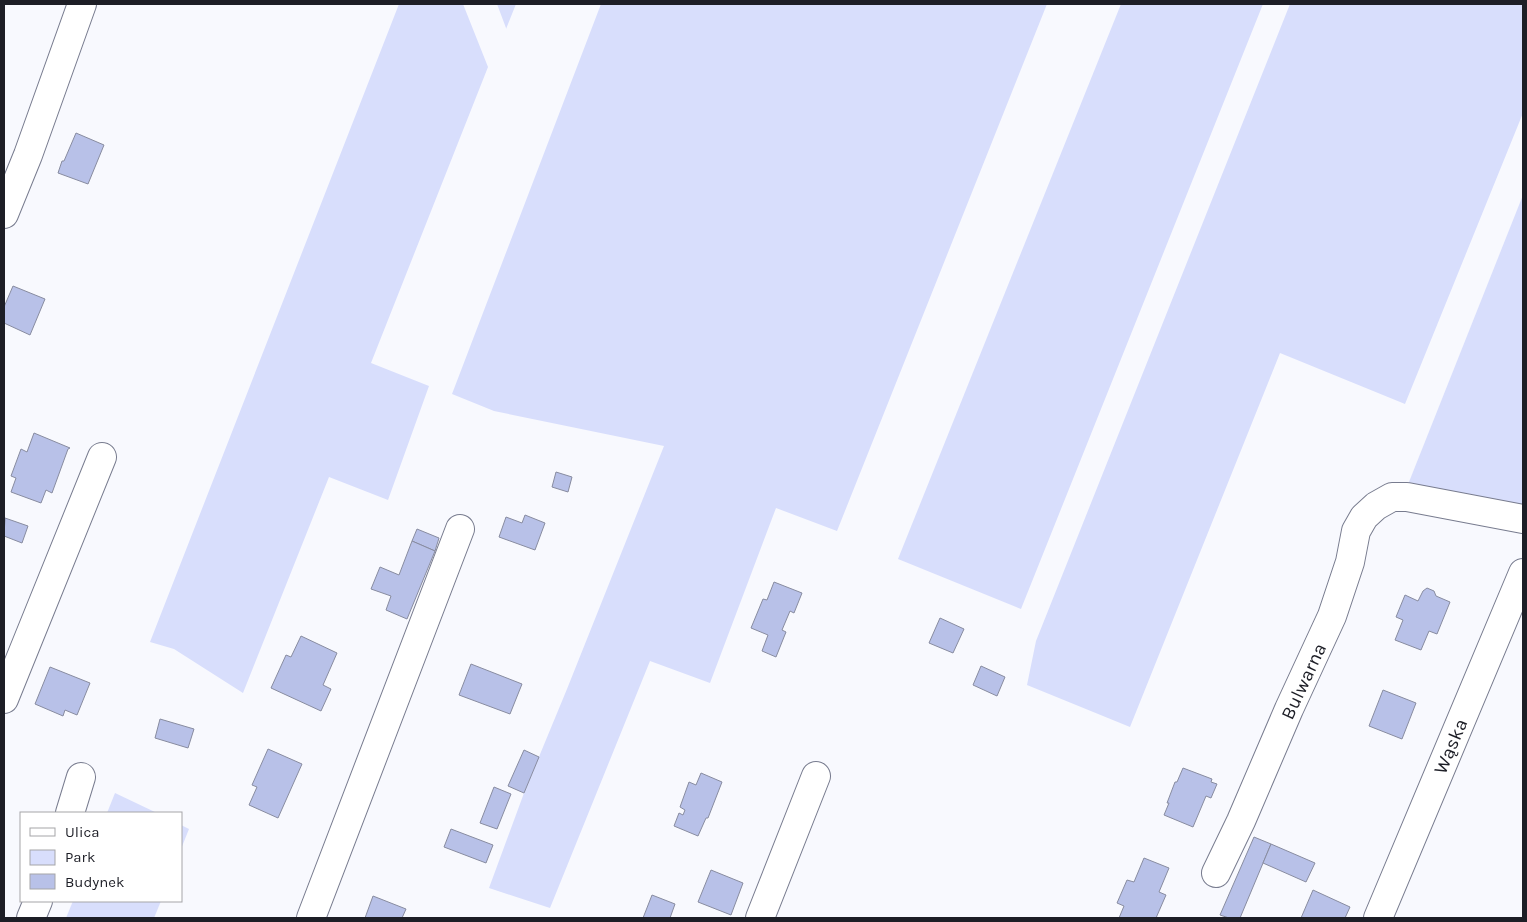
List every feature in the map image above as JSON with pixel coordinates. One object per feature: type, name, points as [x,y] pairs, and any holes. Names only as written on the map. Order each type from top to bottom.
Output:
[{"type":"street","points":[[4,214],[28,154],[82,4]]},
{"type":"street","points":[[4,699],[102,456]]},
{"type":"street","name":"Bulwarna","points":[[1216,873],[1332,616],[1350,562],[1356,532],[1364,517],[1376,506],[1392,497],[1407,497],[1523,519]]},
{"type":"street","points":[[311,918],[460,529]]},
{"type":"street","name":"Wąska","points":[[1378,918],[1523,574]]},
{"type":"street","points":[[760,918],[816,776]]},
{"type":"street","points":[[70,812],[81,777]]},
{"type":"street","points":[[31,918],[38,902]]},
{"type":"green space","points":[[399,4],[463,4],[488,67],[371,363],[429,386],[388,500],[329,477],[243,693],[174,649],[150,642]]},
{"type":"green space","points":[[497,4],[516,4],[506,29],[506,28]]},
{"type":"green space","points":[[601,4],[1047,4],[837,531],[776,508],[710,683],[650,661],[550,908],[489,888],[524,793],[664,446],[494,411],[452,394]]},
{"type":"green space","points":[[1121,4],[1263,4],[1021,609],[898,559]]},
{"type":"green space","points":[[1290,4],[1523,4],[1523,113],[1405,404],[1280,353],[1130,727],[1027,685],[1036,641]]},
{"type":"green space","points":[[1523,195],[1523,510],[1407,487]]},
{"type":"green space","points":[[115,793],[155,812],[107,812]]},
{"type":"green space","points":[[182,826],[189,829],[182,846]]},
{"type":"green space","points":[[73,902],[161,902],[154,918],[66,918]]},
{"type":"building","points":[[76,133],[104,145],[88,184],[58,173]]},
{"type":"building","points":[[13,286],[45,299],[30,335],[4,323],[4,307]]},
{"type":"building","points":[[34,433],[70,448],[52,493],[46,490],[41,503],[11,492],[16,478],[11,476],[21,449],[27,452]]},
{"type":"building","points":[[556,472],[572,477],[568,492],[552,487]]},
{"type":"building","points":[[525,515],[545,523],[535,550],[499,537],[506,517],[522,523]]},
{"type":"building","points":[[5,518],[28,526],[22,543],[4,536]]},
{"type":"building","points":[[417,529],[439,538],[435,551],[412,541]]},
{"type":"building","points":[[412,541],[435,551],[407,619],[386,610],[391,596],[371,589],[380,567],[399,575]]},
{"type":"building","points":[[774,582],[802,593],[794,613],[790,611],[782,630],[786,632],[776,657],[762,651],[768,635],[751,628],[763,599],[767,600]]},
{"type":"building","points":[[1427,588],[1434,591],[1436,596],[1450,602],[1437,634],[1429,631],[1421,650],[1395,640],[1403,620],[1396,617],[1405,595],[1418,601],[1423,591]]},
{"type":"building","points":[[940,618],[964,629],[953,653],[929,643]]},
{"type":"building","points":[[301,636],[337,653],[323,685],[331,689],[321,711],[271,688],[286,655],[291,657]]},
{"type":"building","points":[[471,664],[522,684],[510,714],[459,695]]},
{"type":"building","points":[[981,666],[1005,677],[997,696],[973,685]]},
{"type":"building","points":[[50,667],[90,683],[77,715],[65,710],[63,716],[35,704]]},
{"type":"building","points":[[1383,690],[1416,703],[1402,739],[1369,726]]},
{"type":"building","points":[[160,719],[194,729],[188,748],[155,738]]},
{"type":"building","points":[[268,749],[302,764],[278,818],[249,805],[257,787],[252,785]]},
{"type":"building","points":[[524,750],[539,757],[524,793],[508,786]]},
{"type":"building","points":[[1183,768],[1212,779],[1211,782],[1217,784],[1211,798],[1206,796],[1193,827],[1164,815],[1175,782],[1177,782]]},
{"type":"building","points":[[701,773],[722,782],[708,818],[706,818],[698,836],[674,826],[679,813],[683,815],[685,810],[680,807],[689,782],[696,785]]},
{"type":"building","points":[[494,787],[511,794],[497,829],[480,823]]},
{"type":"building","points":[[451,829],[493,845],[486,863],[444,847]]},
{"type":"building","points":[[1254,837],[1271,844],[1240,918],[1229,918],[1220,915]]},
{"type":"building","points":[[1271,844],[1315,863],[1306,882],[1263,863]]},
{"type":"building","points":[[1144,858],[1169,868],[1159,892],[1166,895],[1156,918],[1119,918],[1124,906],[1117,903],[1127,880],[1134,882]]},
{"type":"building","points":[[711,870],[743,883],[731,915],[698,902]]},
{"type":"building","points":[[1313,890],[1350,907],[1345,918],[1301,918]]},
{"type":"building","points":[[652,895],[675,904],[670,918],[643,918]]},
{"type":"building","points":[[373,896],[406,909],[402,918],[365,918]]}]
